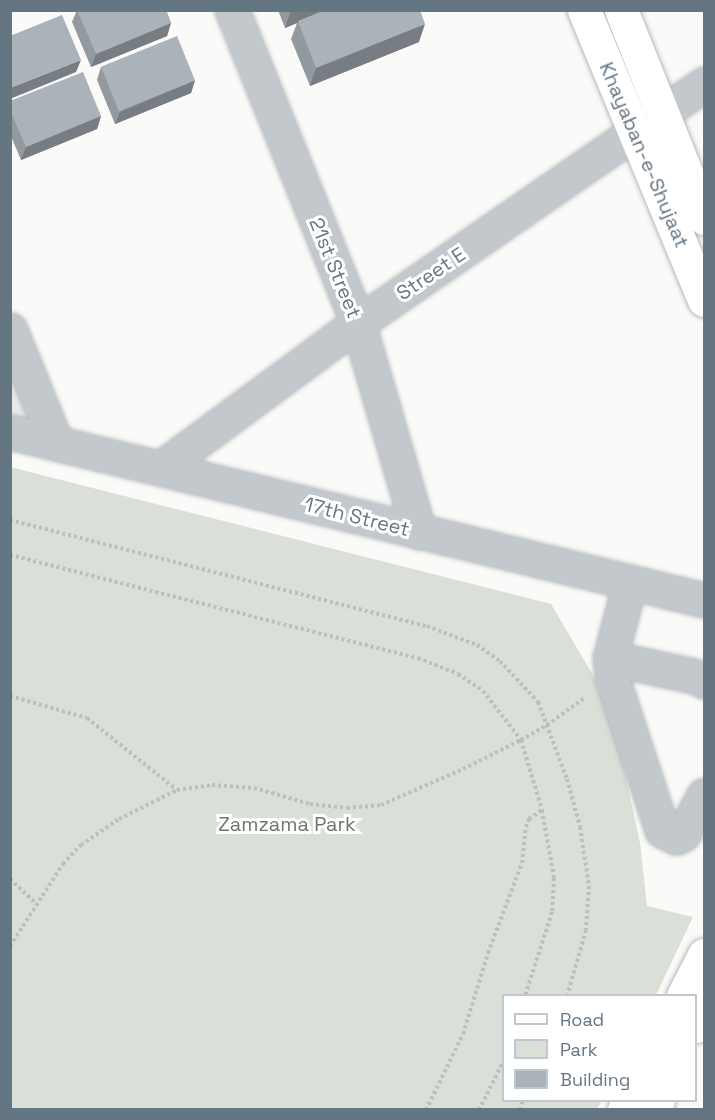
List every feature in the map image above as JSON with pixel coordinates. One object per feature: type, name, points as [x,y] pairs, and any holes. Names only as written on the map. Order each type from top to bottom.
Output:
[{"type":"main road","name":"Khayaban-e-Shujaat","points":[[584,10],[634,135],[705,300]]},
{"type":"main road","name":"Khayaban-e-Shujaat","points":[[621,10],[705,219]]},
{"type":"main road","points":[[684,994],[705,955]]},
{"type":"main road","points":[[697,1024],[705,1009]]},
{"type":"street","name":"21st Street","points":[[232,10],[358,323],[419,532]]},
{"type":"street","name":"Street E","points":[[161,468],[358,323],[705,84]]},
{"type":"street","points":[[10,330],[56,443]]},
{"type":"street","name":"17th Street","points":[[10,432],[705,600]]},
{"type":"street","points":[[630,582],[611,668],[662,830],[676,837],[683,834],[705,795]]},
{"type":"street","points":[[611,668],[694,676],[705,681]]},
{"type":"path","points":[[10,520],[437,629],[477,645],[500,661],[538,702],[567,779],[580,827],[589,885],[586,930],[568,994]]},
{"type":"path","points":[[10,555],[418,658],[458,674],[483,691],[521,740],[542,810],[554,878],[552,912],[526,994]]},
{"type":"path","points":[[10,946],[63,864],[81,845],[119,819],[177,790],[212,785],[254,788],[310,804],[347,808],[381,805],[521,740],[547,725],[611,668]]},
{"type":"path","points":[[10,696],[87,718],[177,790]]},
{"type":"path","points":[[426,1110],[463,1034],[488,952],[522,864],[529,819],[542,810]]},
{"type":"path","points":[[10,879],[36,903]]},
{"type":"path","points":[[479,1110],[502,1064]]},
{"type":"shaded area","points":[[11,330],[56,443],[11,432]]},
{"type":"green space","name":"Zamzama Park","points":[[10,467],[551,604],[594,677],[621,755],[640,843],[647,906],[693,917],[656,994],[502,994],[502,1102],[601,1102],[597,1109],[11,1109]]},
{"type":"building","points":[[77,10],[166,10],[171,23],[96,54]]},
{"type":"building","points":[[325,10],[420,10],[425,24],[316,68],[298,21]]},
{"type":"building","points":[[62,15],[81,60],[10,88],[10,36]]},
{"type":"building","points":[[177,36],[195,81],[119,111],[101,67]]},
{"type":"building","points":[[83,72],[101,116],[26,147],[10,110],[10,101]]}]
